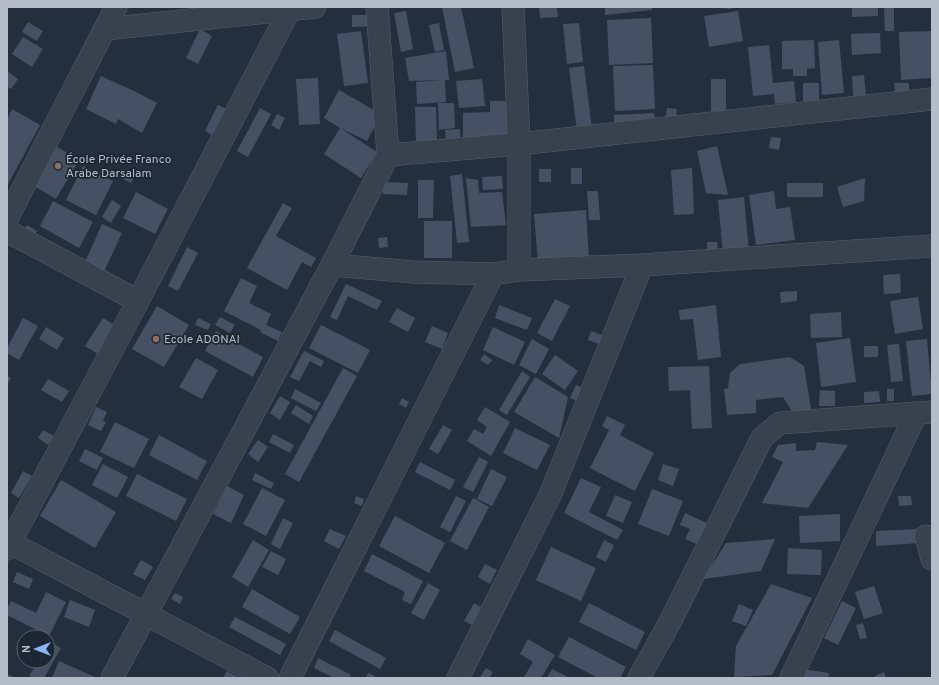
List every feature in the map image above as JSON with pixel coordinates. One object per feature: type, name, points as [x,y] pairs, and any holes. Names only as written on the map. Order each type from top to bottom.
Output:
[{"type":"street","points":[[7,219],[116,7]]},
{"type":"street","points":[[104,29],[315,7]]},
{"type":"street","points":[[112,678],[332,265],[388,155],[377,7]]},
{"type":"street","points":[[513,7],[519,144],[519,270]]},
{"type":"street","points":[[267,678],[146,614],[8,544],[138,301],[290,9]]},
{"type":"street","points":[[388,155],[519,144],[932,100]]},
{"type":"street","points":[[7,231],[138,301]]},
{"type":"street","points":[[332,265],[414,272],[493,274],[519,270],[642,265],[932,246]]},
{"type":"street","points":[[458,678],[551,493],[642,265]]},
{"type":"street","points":[[290,678],[493,274]]},
{"type":"street","points":[[639,678],[762,438],[780,423],[924,413]]},
{"type":"street","points":[[791,678],[924,413]]},
{"type":"street","points":[[926,536],[932,559]]},
{"type":"building","points":[[442,7],[461,7],[474,68],[455,72]]},
{"type":"building","points":[[539,7],[557,7],[558,17],[540,18]]},
{"type":"building","points":[[605,7],[652,7],[652,10],[605,15]]},
{"type":"building","points":[[731,7],[731,9],[719,8]]},
{"type":"building","points":[[852,7],[878,7],[878,16],[852,17]]},
{"type":"building","points":[[884,7],[894,7],[894,31],[885,31]]},
{"type":"building","points":[[406,11],[413,49],[401,52],[394,13]]},
{"type":"building","points":[[738,11],[743,41],[709,47],[704,16]]},
{"type":"building","points":[[352,15],[373,15],[373,26],[352,27]]},
{"type":"building","points":[[651,18],[653,63],[609,65],[607,20]]},
{"type":"building","points":[[28,22],[43,31],[37,41],[22,32]]},
{"type":"building","points":[[439,23],[444,50],[435,52],[429,25]]},
{"type":"building","points":[[579,23],[583,62],[567,64],[563,24]]},
{"type":"building","points":[[200,29],[212,36],[198,64],[186,58]]},
{"type":"building","points":[[361,31],[368,83],[344,86],[337,34]]},
{"type":"building","points":[[932,31],[932,78],[901,80],[899,32]]},
{"type":"building","points":[[880,33],[881,53],[852,55],[851,34]]},
{"type":"building","points":[[23,37],[43,49],[32,67],[12,54]]},
{"type":"building","points":[[814,40],[815,68],[807,69],[807,76],[793,76],[793,69],[782,69],[782,41]]},
{"type":"building","points":[[839,40],[844,93],[822,95],[818,42]]},
{"type":"building","points":[[769,45],[773,83],[794,81],[796,102],[775,104],[774,94],[753,96],[748,47]]},
{"type":"building","points":[[446,51],[449,80],[445,80],[446,102],[417,104],[416,82],[441,80],[409,81],[405,58]]},
{"type":"building","points":[[653,65],[655,109],[615,111],[613,66]]},
{"type":"building","points":[[584,66],[592,129],[577,131],[569,68]]},
{"type":"building","points":[[7,71],[18,79],[11,89],[7,87]]},
{"type":"building","points":[[864,75],[866,97],[853,97],[852,76]]},
{"type":"building","points":[[101,76],[157,103],[142,133],[118,119],[116,124],[86,109]]},
{"type":"building","points":[[318,78],[320,124],[299,125],[296,79]]},
{"type":"building","points":[[482,79],[485,106],[459,108],[456,81]]},
{"type":"building","points":[[711,79],[726,79],[726,111],[711,111]]},
{"type":"building","points":[[803,83],[819,83],[819,101],[803,101]]},
{"type":"building","points":[[894,83],[909,83],[909,92],[895,92]]},
{"type":"building","points":[[339,90],[381,114],[367,141],[340,128],[324,118]]},
{"type":"building","points":[[490,101],[508,101],[508,141],[463,142],[463,113],[490,112]]},
{"type":"building","points":[[438,103],[454,103],[455,128],[439,130]]},
{"type":"building","points":[[218,105],[227,109],[214,136],[205,131]]},
{"type":"building","points":[[415,107],[436,107],[437,142],[416,143]]},
{"type":"building","points":[[260,108],[271,114],[248,157],[237,151]]},
{"type":"building","points":[[667,108],[677,109],[676,117],[666,117]]},
{"type":"building","points":[[12,109],[40,125],[7,186],[7,120]]},
{"type":"building","points":[[654,113],[655,122],[614,124],[614,115]]},
{"type":"building","points":[[277,114],[285,118],[279,130],[271,125]]},
{"type":"building","points":[[340,128],[377,152],[361,178],[324,154]]},
{"type":"building","points":[[460,129],[461,147],[447,148],[445,130]]},
{"type":"building","points":[[771,137],[781,138],[779,150],[769,148]]},
{"type":"building","points":[[717,146],[728,195],[706,193],[697,151]]},
{"type":"building","points":[[57,147],[79,160],[56,199],[34,186]]},
{"type":"building","points":[[83,166],[113,181],[96,215],[66,200]]},
{"type":"building","points":[[571,168],[582,168],[582,184],[571,184]]},
{"type":"building","points":[[692,168],[694,214],[674,215],[671,170]]},
{"type":"building","points":[[126,169],[136,174],[131,183],[121,178]]},
{"type":"building","points":[[539,169],[551,169],[551,182],[539,182]]},
{"type":"building","points":[[462,174],[469,242],[457,243],[450,176]]},
{"type":"building","points":[[502,176],[503,189],[483,190],[482,177]]},
{"type":"building","points":[[466,178],[478,180],[479,193],[502,192],[506,225],[471,227]]},
{"type":"building","points":[[865,178],[864,201],[843,207],[837,187]]},
{"type":"building","points":[[418,180],[434,180],[433,218],[418,218]]},
{"type":"building","points":[[383,182],[408,183],[407,195],[383,194]]},
{"type":"building","points":[[787,183],[823,183],[823,197],[787,197]]},
{"type":"building","points":[[587,191],[598,191],[600,220],[589,220]]},
{"type":"building","points":[[774,191],[776,209],[790,207],[795,240],[756,245],[749,195]]},
{"type":"building","points":[[136,192],[168,209],[155,234],[123,218]]},
{"type":"building","points":[[744,197],[749,252],[723,254],[718,200]]},
{"type":"building","points":[[112,200],[121,206],[111,223],[102,217]]},
{"type":"building","points":[[53,201],[93,222],[79,248],[40,226]]},
{"type":"building","points":[[283,203],[292,208],[276,236],[316,258],[311,267],[302,262],[287,290],[247,268]]},
{"type":"building","points":[[586,210],[589,259],[538,263],[534,214]]},
{"type":"building","points":[[424,221],[452,221],[452,258],[424,258]]},
{"type":"building","points":[[102,224],[122,233],[101,278],[82,269]]},
{"type":"building","points":[[27,225],[37,231],[32,240],[21,234]]},
{"type":"building","points":[[387,237],[388,247],[379,248],[378,238]]},
{"type":"building","points":[[707,242],[717,242],[718,256],[708,256]]},
{"type":"building","points":[[187,247],[198,253],[178,291],[168,286]]},
{"type":"building","points":[[900,274],[901,293],[884,294],[883,275]]},
{"type":"building","points":[[241,278],[257,286],[249,303],[271,314],[266,325],[282,332],[278,341],[260,332],[261,330],[224,311]]},
{"type":"building","points":[[346,284],[382,301],[377,310],[348,296],[337,320],[330,317]]},
{"type":"building","points":[[797,291],[797,301],[781,303],[780,292]]},
{"type":"building","points":[[918,297],[923,329],[895,334],[890,301]]},
{"type":"building","points":[[555,299],[570,306],[552,341],[537,333]]},
{"type":"building","points":[[499,305],[532,318],[527,330],[495,318]]},
{"type":"building","points":[[716,305],[721,357],[698,360],[693,319],[680,320],[679,310]]},
{"type":"building","points":[[157,306],[189,325],[164,367],[132,349]]},
{"type":"building","points":[[397,308],[415,318],[408,332],[389,322]]},
{"type":"building","points":[[841,312],[842,337],[811,338],[810,314]]},
{"type":"building","points":[[220,317],[235,325],[230,333],[215,325]]},
{"type":"building","points":[[23,318],[38,326],[19,360],[7,353],[7,348]]},
{"type":"building","points":[[103,318],[116,326],[98,354],[85,346]]},
{"type":"building","points":[[198,318],[211,324],[208,330],[195,325]]},
{"type":"building","points":[[321,325],[370,350],[358,373],[309,348]]},
{"type":"building","points":[[432,326],[448,333],[442,349],[425,342]]},
{"type":"building","points":[[46,327],[64,338],[57,350],[39,339]]},
{"type":"building","points":[[493,327],[525,342],[514,365],[483,350]]},
{"type":"building","points":[[216,331],[263,357],[253,377],[205,351]]},
{"type":"building","points":[[591,331],[610,338],[607,347],[588,340]]},
{"type":"building","points":[[850,338],[856,382],[821,387],[816,343]]},
{"type":"building","points":[[532,339],[549,349],[536,374],[519,365]]},
{"type":"building","points":[[927,339],[932,394],[912,396],[906,341]]},
{"type":"building","points":[[899,344],[903,381],[891,382],[887,345]]},
{"type":"building","points":[[864,346],[878,346],[878,357],[864,357]]},
{"type":"building","points":[[304,351],[324,361],[321,367],[310,361],[299,381],[290,377]]},
{"type":"building","points":[[484,354],[492,360],[488,365],[480,360]]},
{"type":"building","points":[[555,355],[578,371],[565,390],[542,374]]},
{"type":"building","points":[[790,357],[804,366],[812,415],[795,416],[783,397],[756,400],[756,413],[727,415],[724,389],[728,388],[730,373],[740,364]]},
{"type":"building","points":[[196,358],[218,370],[202,399],[179,387]]},
{"type":"building","points":[[709,366],[712,428],[692,429],[690,390],[669,391],[668,367]]},
{"type":"building","points":[[343,368],[357,376],[299,482],[285,474]]},
{"type":"building","points":[[522,371],[530,377],[507,415],[499,410]]},
{"type":"building","points":[[7,376],[11,378],[7,385]]},
{"type":"building","points":[[535,377],[568,397],[559,438],[514,412]]},
{"type":"building","points":[[48,379],[69,391],[62,402],[41,390]]},
{"type":"building","points":[[576,385],[590,391],[584,404],[570,398]]},
{"type":"building","points":[[295,389],[321,403],[316,411],[291,398]]},
{"type":"building","points":[[887,389],[894,389],[894,401],[887,401]]},
{"type":"building","points":[[820,390],[835,391],[835,406],[819,406]]},
{"type":"building","points":[[879,391],[880,402],[864,403],[864,392]]},
{"type":"building","points":[[280,396],[290,402],[280,420],[270,413]]},
{"type":"building","points":[[402,398],[409,402],[406,408],[399,404]]},
{"type":"building","points":[[296,405],[313,416],[309,424],[291,413]]},
{"type":"building","points":[[96,407],[107,412],[103,421],[106,422],[101,431],[88,425]]},
{"type":"building","points":[[485,407],[510,422],[491,456],[467,441],[474,429],[483,434],[487,427],[477,420]]},
{"type":"building","points":[[607,416],[625,425],[620,435],[654,453],[635,491],[590,468],[609,430],[602,426]]},
{"type":"building","points":[[115,422],[149,439],[134,468],[100,452]]},
{"type":"building","points":[[443,425],[452,430],[438,454],[429,449]]},
{"type":"building","points":[[515,428],[550,445],[537,470],[503,453]]},
{"type":"building","points":[[43,430],[54,436],[48,445],[38,438]]},
{"type":"building","points":[[273,434],[294,445],[290,453],[269,442]]},
{"type":"building","points":[[159,435],[207,461],[197,480],[149,455]]},
{"type":"building","points":[[258,440],[268,447],[258,462],[248,454]]},
{"type":"building","points":[[817,442],[848,445],[808,508],[762,503],[783,462],[772,457],[778,445],[796,443],[796,451],[815,450]]},
{"type":"building","points":[[85,449],[103,458],[97,470],[79,461]]},
{"type":"building","points":[[479,457],[488,462],[473,492],[463,487]]},
{"type":"building","points":[[420,462],[455,480],[450,490],[415,472]]},
{"type":"building","points":[[103,464],[128,477],[117,498],[92,485]]},
{"type":"building","points":[[663,464],[679,469],[673,486],[658,480]]},
{"type":"building","points":[[491,469],[507,477],[492,506],[477,499]]},
{"type":"building","points":[[23,471],[32,476],[19,498],[11,493]]},
{"type":"building","points":[[255,473],[274,483],[271,489],[252,480]]},
{"type":"building","points":[[137,474],[187,499],[176,521],[126,496]]},
{"type":"building","points":[[581,478],[601,487],[589,512],[623,530],[617,540],[564,513]]},
{"type":"building","points":[[61,480],[116,512],[95,548],[40,516]]},
{"type":"building","points":[[227,486],[244,495],[231,523],[213,514]]},
{"type":"building","points":[[262,488],[285,500],[266,536],[243,524]]},
{"type":"building","points":[[652,489],[683,501],[669,536],[638,524]]},
{"type":"building","points":[[615,495],[632,502],[623,523],[606,516]]},
{"type":"building","points":[[356,496],[364,499],[362,506],[354,503]]},
{"type":"building","points":[[456,496],[466,501],[450,532],[440,527]]},
{"type":"building","points":[[898,496],[911,496],[912,505],[899,506]]},
{"type":"building","points":[[473,498],[489,507],[467,550],[450,541]]},
{"type":"building","points":[[685,513],[709,524],[699,545],[685,539],[690,529],[680,525]]},
{"type":"building","points":[[840,514],[840,541],[800,543],[799,516]]},
{"type":"building","points":[[395,516],[445,543],[429,573],[379,546]]},
{"type":"building","points":[[283,518],[293,523],[280,549],[271,544]]},
{"type":"building","points":[[330,529],[346,536],[339,549],[324,541]]},
{"type":"building","points":[[918,529],[919,543],[876,546],[876,531]]},
{"type":"building","points":[[775,539],[761,571],[703,579],[726,543]]},
{"type":"building","points":[[253,540],[269,550],[248,587],[232,577]]},
{"type":"building","points":[[604,540],[614,545],[606,562],[596,557]]},
{"type":"building","points":[[551,547],[596,568],[581,601],[536,580]]},
{"type":"building","points":[[788,548],[822,550],[821,575],[787,574]]},
{"type":"building","points":[[271,551],[286,559],[278,575],[262,567]]},
{"type":"building","points":[[372,554],[423,581],[411,604],[402,600],[405,592],[364,571]]},
{"type":"building","points":[[141,560],[153,567],[145,580],[133,574]]},
{"type":"building","points":[[485,564],[497,570],[490,584],[478,577]]},
{"type":"building","points":[[17,572],[33,579],[29,589],[13,582]]},
{"type":"building","points":[[428,583],[440,590],[424,620],[411,613]]},
{"type":"building","points":[[771,584],[812,598],[772,675],[734,677],[736,646]]},
{"type":"building","points":[[874,586],[883,613],[864,619],[855,592]]},
{"type":"building","points":[[252,589],[300,617],[290,634],[242,607]]},
{"type":"building","points":[[46,592],[66,602],[52,629],[35,629],[7,615],[7,609],[11,601],[36,613]]},
{"type":"building","points":[[175,593],[183,597],[180,604],[171,599]]},
{"type":"building","points":[[70,600],[95,610],[89,627],[64,617]]},
{"type":"building","points":[[842,601],[856,608],[838,645],[824,638]]},
{"type":"building","points":[[474,603],[481,607],[472,625],[464,621]]},
{"type":"building","points":[[589,603],[645,632],[636,650],[579,622]]},
{"type":"building","points":[[739,604],[753,610],[746,626],[732,621]]},
{"type":"building","points":[[235,617],[286,644],[280,655],[229,627]]},
{"type":"building","points":[[863,623],[867,638],[860,639],[856,625]]},
{"type":"building","points":[[335,630],[386,658],[380,669],[329,641]]},
{"type":"building","points":[[569,637],[626,667],[620,678],[598,678],[558,657]]},
{"type":"building","points":[[528,639],[555,655],[541,678],[524,677],[533,662],[520,654]]},
{"type":"building","points":[[56,645],[61,648],[56,657]]},
{"type":"building","points":[[318,658],[351,675],[349,678],[334,678],[314,668]]},
{"type":"building","points":[[59,661],[97,678],[52,678]]},
{"type":"building","points":[[486,668],[493,672],[489,678],[480,677]]},
{"type":"building","points":[[33,669],[49,669],[44,678],[33,678],[29,676]]},
{"type":"building","points":[[552,669],[570,678],[547,678]]},
{"type":"building","points":[[803,669],[829,673],[828,678],[802,678]]},
{"type":"building","points":[[227,671],[240,678],[223,678]]},
{"type":"building","points":[[884,672],[886,678],[875,678],[875,676]]},
{"type":"building","points":[[368,673],[375,676],[374,678],[366,678]]},
{"type":"building","points":[[7,674],[16,678],[7,678]]},
{"type":"place","name":"École Privée Franco Arabe Darsalam","points":[[58,166]]},
{"type":"place","name":"Ecole ADONAI","points":[[156,339]]}]
